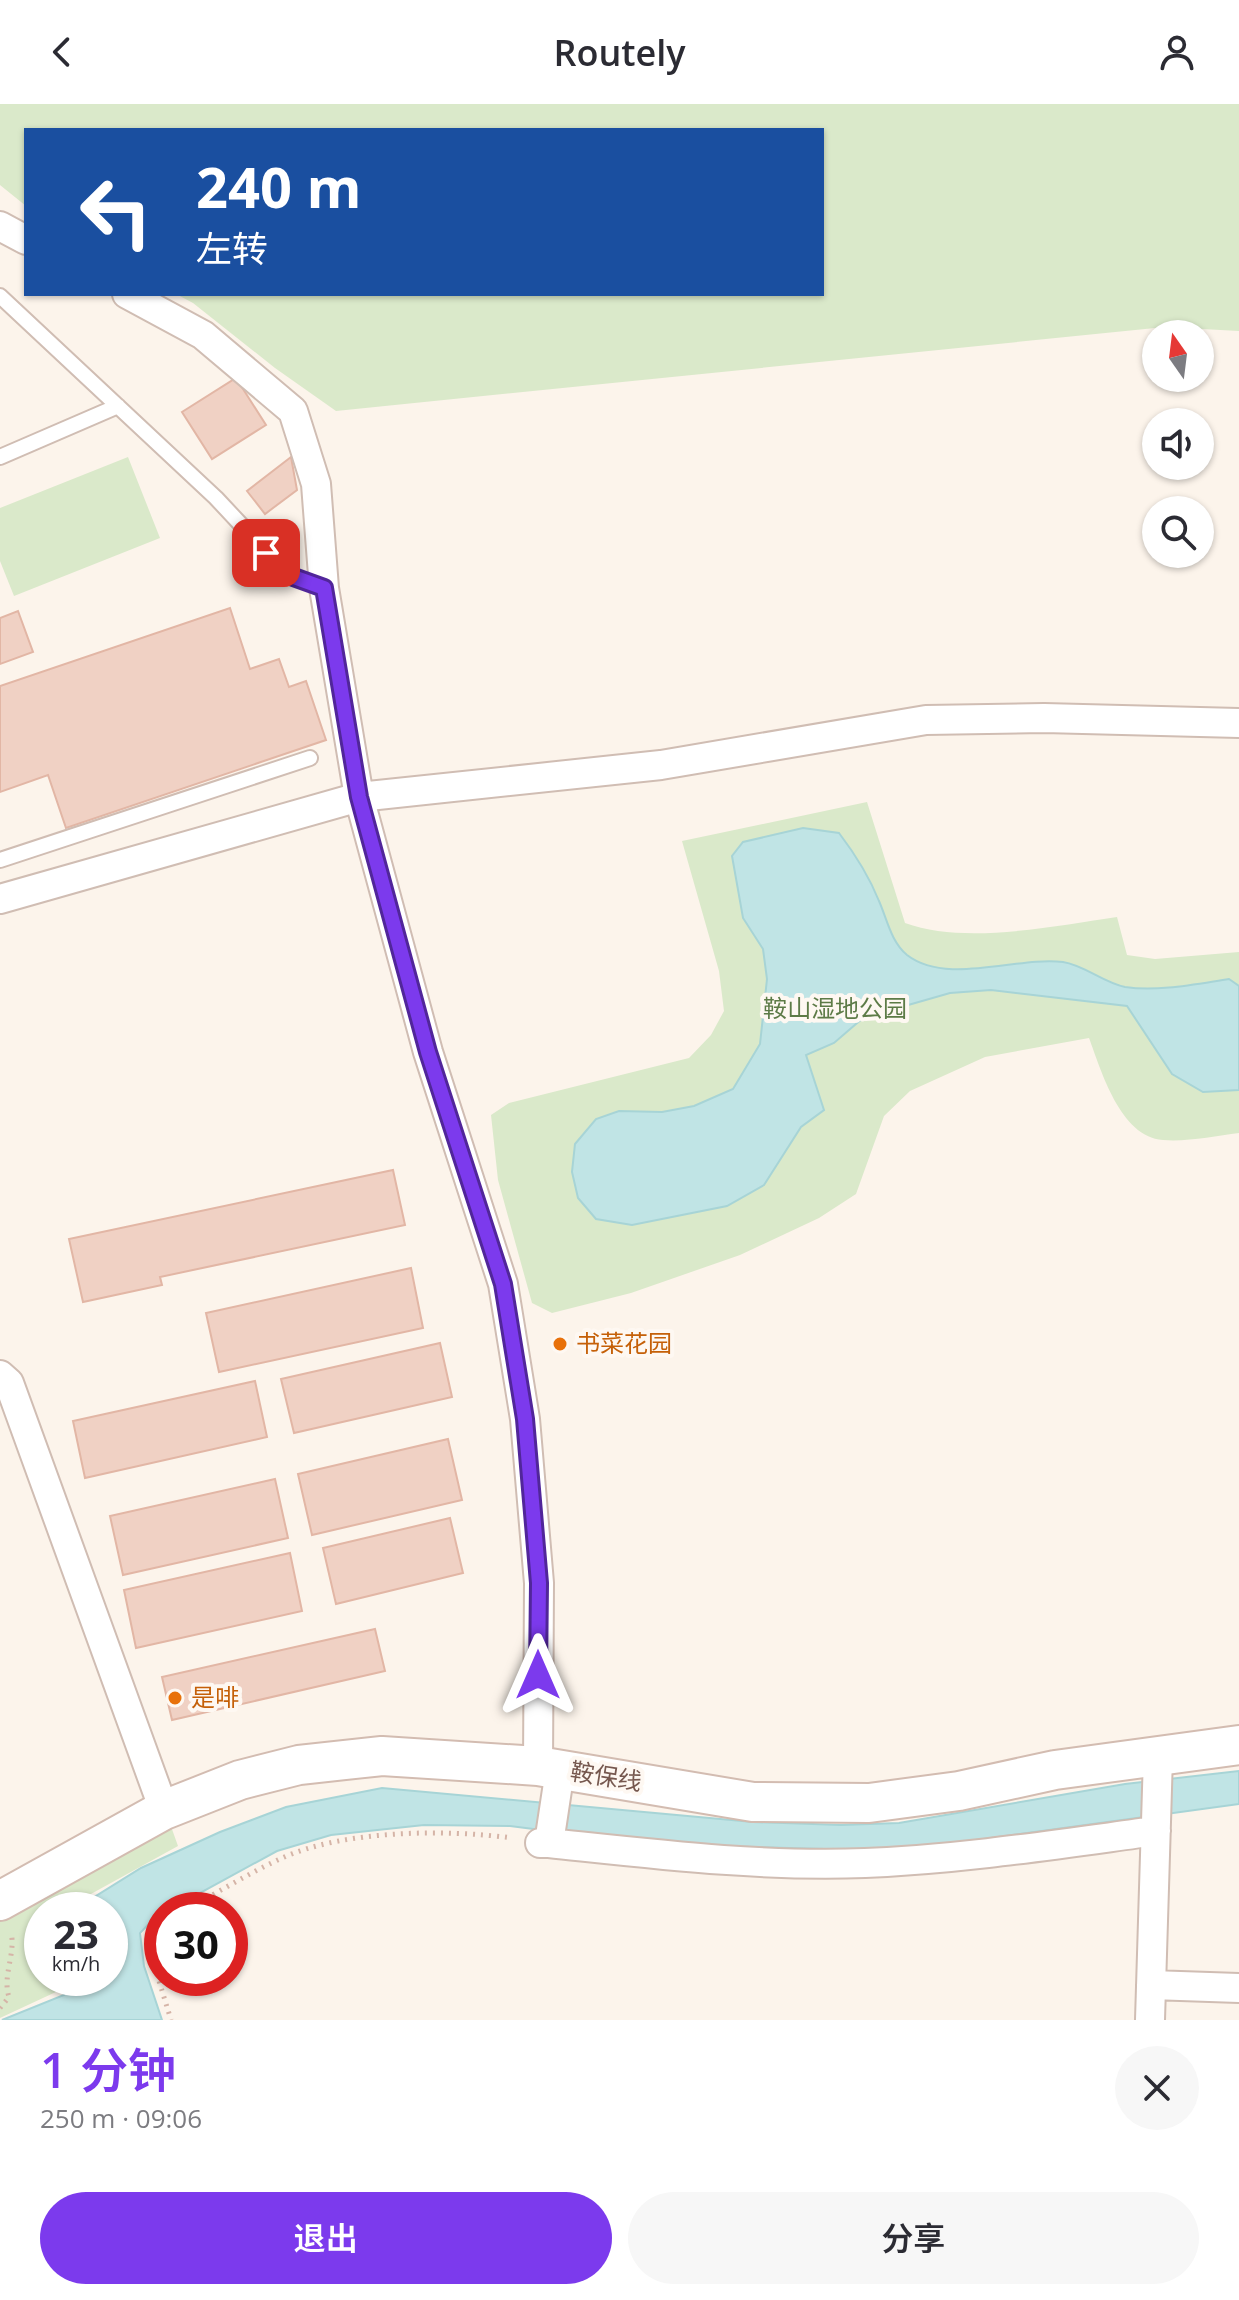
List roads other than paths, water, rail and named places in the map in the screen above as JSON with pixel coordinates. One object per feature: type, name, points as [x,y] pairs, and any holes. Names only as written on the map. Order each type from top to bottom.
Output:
[{"type":"main road","name":"鞍保线","points":[[1,1900],[164,1810],[240,1780],[299,1765],[382,1756],[753,1802],[869,1803],[1158,1770],[1239,1745]]},
{"type":"street","points":[[0,226],[24,239]]},
{"type":"street","points":[[131,296],[203,335],[293,411],[316,484],[324,588],[359,797],[428,1052],[503,1284],[525,1419],[539,1583],[551,1777],[546,1840],[722,1860],[861,1863],[930,1860],[1156,1828]]},
{"type":"street","points":[[0,899],[359,797],[661,765],[926,720],[1044,718],[1239,723]]},
{"type":"street","points":[[0,1375],[9,1383],[164,1810]]},
{"type":"street","points":[[1150,2020],[1158,1770]]},
{"type":"street","points":[[1151,1985],[1239,1988]]},
{"type":"lane","points":[[0,296],[216,498],[288,575],[324,588]]},
{"type":"lane","points":[[0,457],[118,406]]},
{"type":"lane","points":[[0,860],[310,758]]},
{"type":"water","points":[[803,828],[839,833],[871,883],[897,944],[907,955],[923,964],[962,969],[1063,962],[1117,985],[1151,989],[1229,979],[1239,986],[1239,1090],[1203,1092],[1172,1074],[1127,1006],[991,990],[950,993],[863,1018],[834,1043],[806,1055],[824,1110],[801,1127],[764,1185],[727,1206],[632,1225],[596,1219],[578,1198],[572,1172],[575,1144],[596,1119],[619,1111],[662,1112],[694,1106],[733,1089],[760,1044],[767,979],[763,949],[743,918],[732,856],[743,842]]},
{"type":"water","points":[[1239,1771],[1239,1804],[895,1851],[651,1844],[510,1826],[424,1825],[331,1835],[277,1851],[202,1892],[144,1892],[144,1929],[140,1933],[144,1996],[154,1996],[162,2020],[2,2020],[62,1996],[128,1996],[128,1892],[102,1892],[141,1868],[220,1832],[286,1807],[382,1788],[753,1822],[841,1825],[899,1823],[1125,1784]]},
{"type":"place","name":"书菜花园","points":[[560,1344]]},
{"type":"place","name":"是啡","points":[[175,1698]]},
{"type":"park label","name":"鞍山湿地公园","points":[[835,1009]]}]
